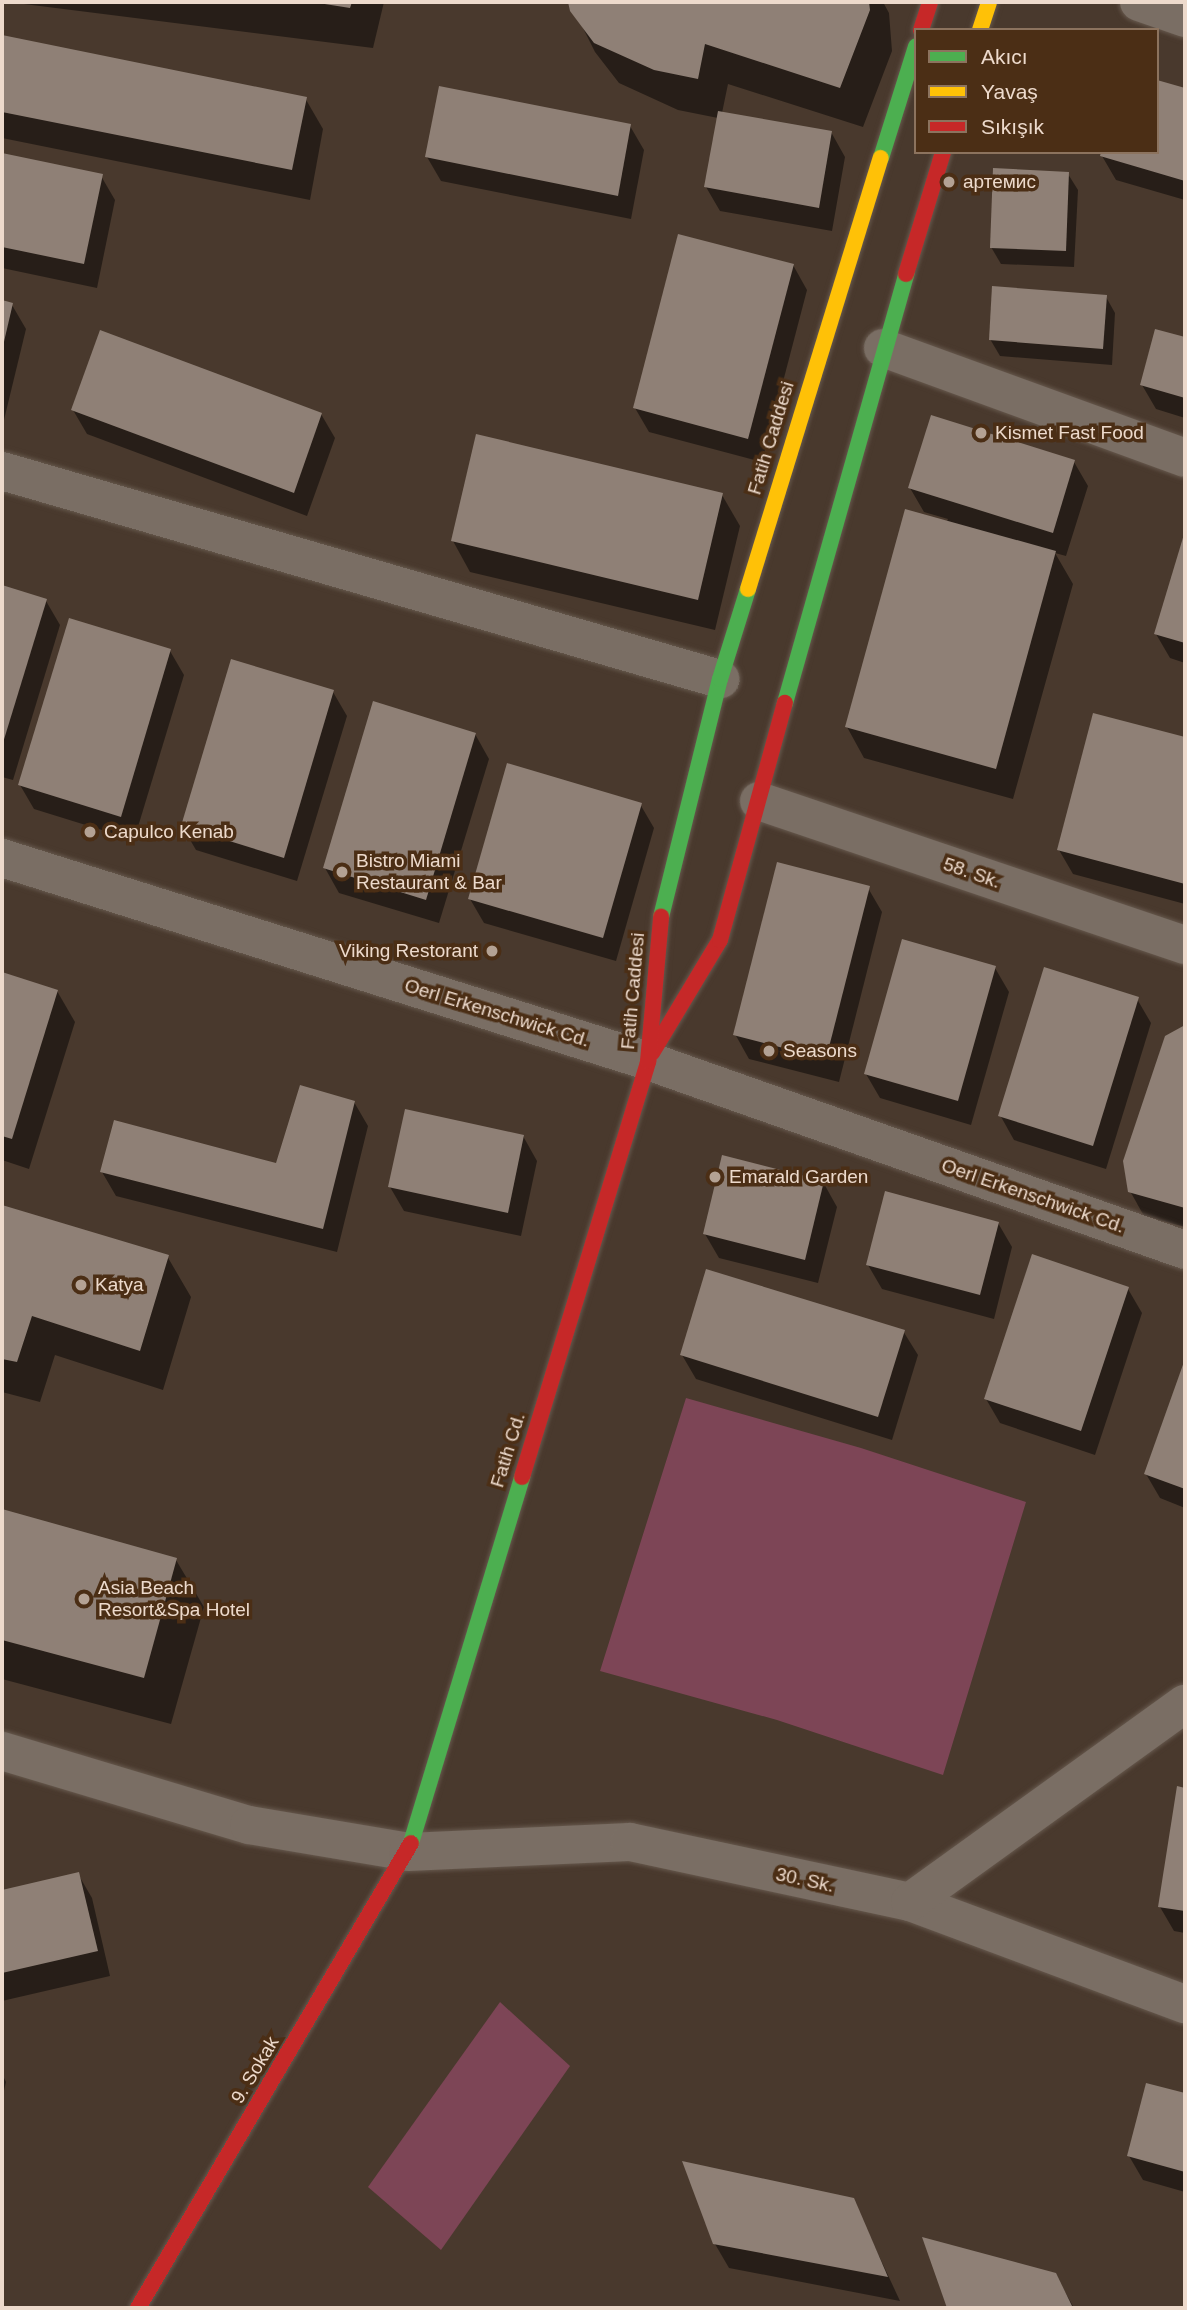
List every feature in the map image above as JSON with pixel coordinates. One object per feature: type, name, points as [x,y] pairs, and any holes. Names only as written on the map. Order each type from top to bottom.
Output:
[{"type":"street","points":[[922,28],[930,2]]},
{"type":"street","points":[[981,28],[989,2]]},
{"type":"street","points":[[1139,2],[1185,18]]},
{"type":"street","name":"Fatih Caddesi","points":[[648,1061],[656,939],[720,679],[914,52]]},
{"type":"street","name":"Fatih Caddesi","points":[[648,1061],[720,940],[883,348],[942,154]]},
{"type":"street","points":[[883,348],[1185,458]]},
{"type":"street","points":[[2,471],[720,679]]},
{"type":"street","name":"58. Sk.","points":[[759,801],[1185,945]]},
{"type":"street","name":"Oerl Erkenschwick Cd.","points":[[2,859],[648,1061],[1185,1250]]},
{"type":"street","name":"Fatih Cd.","points":[[408,1852],[648,1061]]},
{"type":"street","points":[[910,1902],[1185,1704]]},
{"type":"street","name":"30. Sk.","points":[[2,1751],[249,1825],[408,1852],[630,1842],[910,1902],[1185,2004]]},
{"type":"street","name":"9. Sokak","points":[[138,2308],[408,1852]]},
{"type":"shaded area","points":[[686,1398],[861,1448],[1026,1502],[943,1775],[777,1720],[600,1671]]},
{"type":"shaded area","points":[[500,2002],[570,2066],[441,2250],[368,2187]]},
{"type":"building","points":[[312,2],[352,2],[350,8]]},
{"type":"building","points":[[568,2],[869,2],[870,10],[840,88],[705,44],[698,79],[654,70],[594,43],[570,11]]},
{"type":"building","points":[[2,35],[307,97],[292,170],[2,112]]},
{"type":"building","points":[[1159,81],[1185,88],[1185,181],[1100,156],[1159,154]]},
{"type":"building","points":[[439,86],[631,124],[618,196],[425,157]]},
{"type":"building","points":[[718,111],[832,131],[819,208],[704,187]]},
{"type":"building","points":[[2,153],[103,174],[84,264],[2,247]]},
{"type":"building","points":[[993,168],[1069,172],[1066,251],[990,248]]},
{"type":"building","points":[[678,234],[794,264],[748,439],[633,408]]},
{"type":"building","points":[[992,286],[1107,295],[1103,349],[989,340]]},
{"type":"building","points":[[2,300],[13,303],[3,346],[2,346]]},
{"type":"building","points":[[1155,329],[1185,337],[1185,398],[1140,385]]},
{"type":"building","points":[[100,330],[322,413],[294,493],[71,410]]},
{"type":"building","points":[[931,415],[1075,460],[1053,533],[908,488]]},
{"type":"building","points":[[476,434],[723,493],[698,600],[451,541]]},
{"type":"building","points":[[905,509],[1056,551],[996,769],[845,727]]},
{"type":"building","points":[[1185,531],[1185,643],[1154,634]]},
{"type":"building","points":[[2,585],[47,599],[2,746]]},
{"type":"building","points":[[69,618],[171,649],[121,817],[18,785]]},
{"type":"building","points":[[231,659],[334,690],[284,858],[181,826]]},
{"type":"building","points":[[373,701],[476,733],[426,900],[323,868]]},
{"type":"building","points":[[1093,713],[1185,737],[1185,884],[1057,850]]},
{"type":"building","points":[[507,763],[642,803],[603,938],[468,899]]},
{"type":"building","points":[[777,862],[870,886],[826,1059],[733,1035]]},
{"type":"building","points":[[902,939],[996,966],[958,1101],[864,1074]]},
{"type":"building","points":[[1044,967],[1139,997],[1093,1146],[998,1116]]},
{"type":"building","points":[[2,972],[58,990],[12,1139],[2,1136]]},
{"type":"building","points":[[1185,1025],[1185,1208],[1128,1192],[1123,1161],[1165,1036]]},
{"type":"building","points":[[300,1085],[355,1101],[323,1229],[100,1172],[114,1120],[276,1163]]},
{"type":"building","points":[[405,1109],[524,1135],[508,1213],[388,1187]]},
{"type":"building","points":[[722,1155],[824,1181],[805,1260],[703,1234]]},
{"type":"building","points":[[885,1191],[999,1222],[980,1295],[866,1265]]},
{"type":"building","name":"Katya","points":[[2,1205],[169,1255],[140,1351],[32,1316],[17,1362],[2,1359]]},
{"type":"building","points":[[1032,1254],[1129,1287],[1081,1431],[984,1399]]},
{"type":"building","points":[[706,1269],[905,1330],[878,1417],[680,1355]]},
{"type":"building","points":[[1185,1359],[1185,1489],[1144,1474]]},
{"type":"building","name":"Asia Beach Resort&Spa Hotel","points":[[2,1509],[177,1558],[144,1678],[2,1640]]},
{"type":"building","points":[[1177,1786],[1185,1788],[1185,1911],[1158,1907]]},
{"type":"building","points":[[79,1872],[98,1951],[2,1973],[2,1890]]},
{"type":"building","points":[[1146,2083],[1185,2093],[1185,2172],[1127,2156]]},
{"type":"building","points":[[682,2161],[854,2198],[888,2277],[713,2244]]},
{"type":"building","points":[[922,2237],[1056,2273],[1073,2308],[947,2308]]},
{"type":"traffic: fast","points":[[881,158],[914,52]]},
{"type":"traffic: fast","points":[[785,703],[906,274]]},
{"type":"traffic: fast","points":[[661,917],[720,679],[748,589]]},
{"type":"traffic: fast","points":[[411,1843],[522,1477]]},
{"type":"traffic: slow","points":[[981,28],[989,2]]},
{"type":"traffic: slow","points":[[748,589],[881,158]]},
{"type":"traffic: jam","points":[[922,28],[930,2]]},
{"type":"traffic: jam","points":[[906,274],[942,154]]},
{"type":"traffic: jam","points":[[652,1053],[720,940],[785,703]]},
{"type":"traffic: jam","points":[[522,1477],[648,1061],[661,917]]},
{"type":"traffic: jam","points":[[138,2308],[411,1843]]},
{"type":"place","name":"артемис","points":[[949,182]]},
{"type":"place","name":"Kismet Fast Food","points":[[981,433]]},
{"type":"place","name":"Capulco Kenab","points":[[90,832]]},
{"type":"place","name":"Bistro Miami Restaurant & Bar","points":[[342,872]]},
{"type":"place","name":"Viking Restorant","points":[[492,951]]},
{"type":"place","name":"Seasons","points":[[769,1051]]},
{"type":"place","name":"Emarald Garden","points":[[715,1177]]},
{"type":"place","name":"Katya","points":[[81,1285]]},
{"type":"place","name":"Asia Beach Resort&Spa Hotel","points":[[84,1599]]}]
